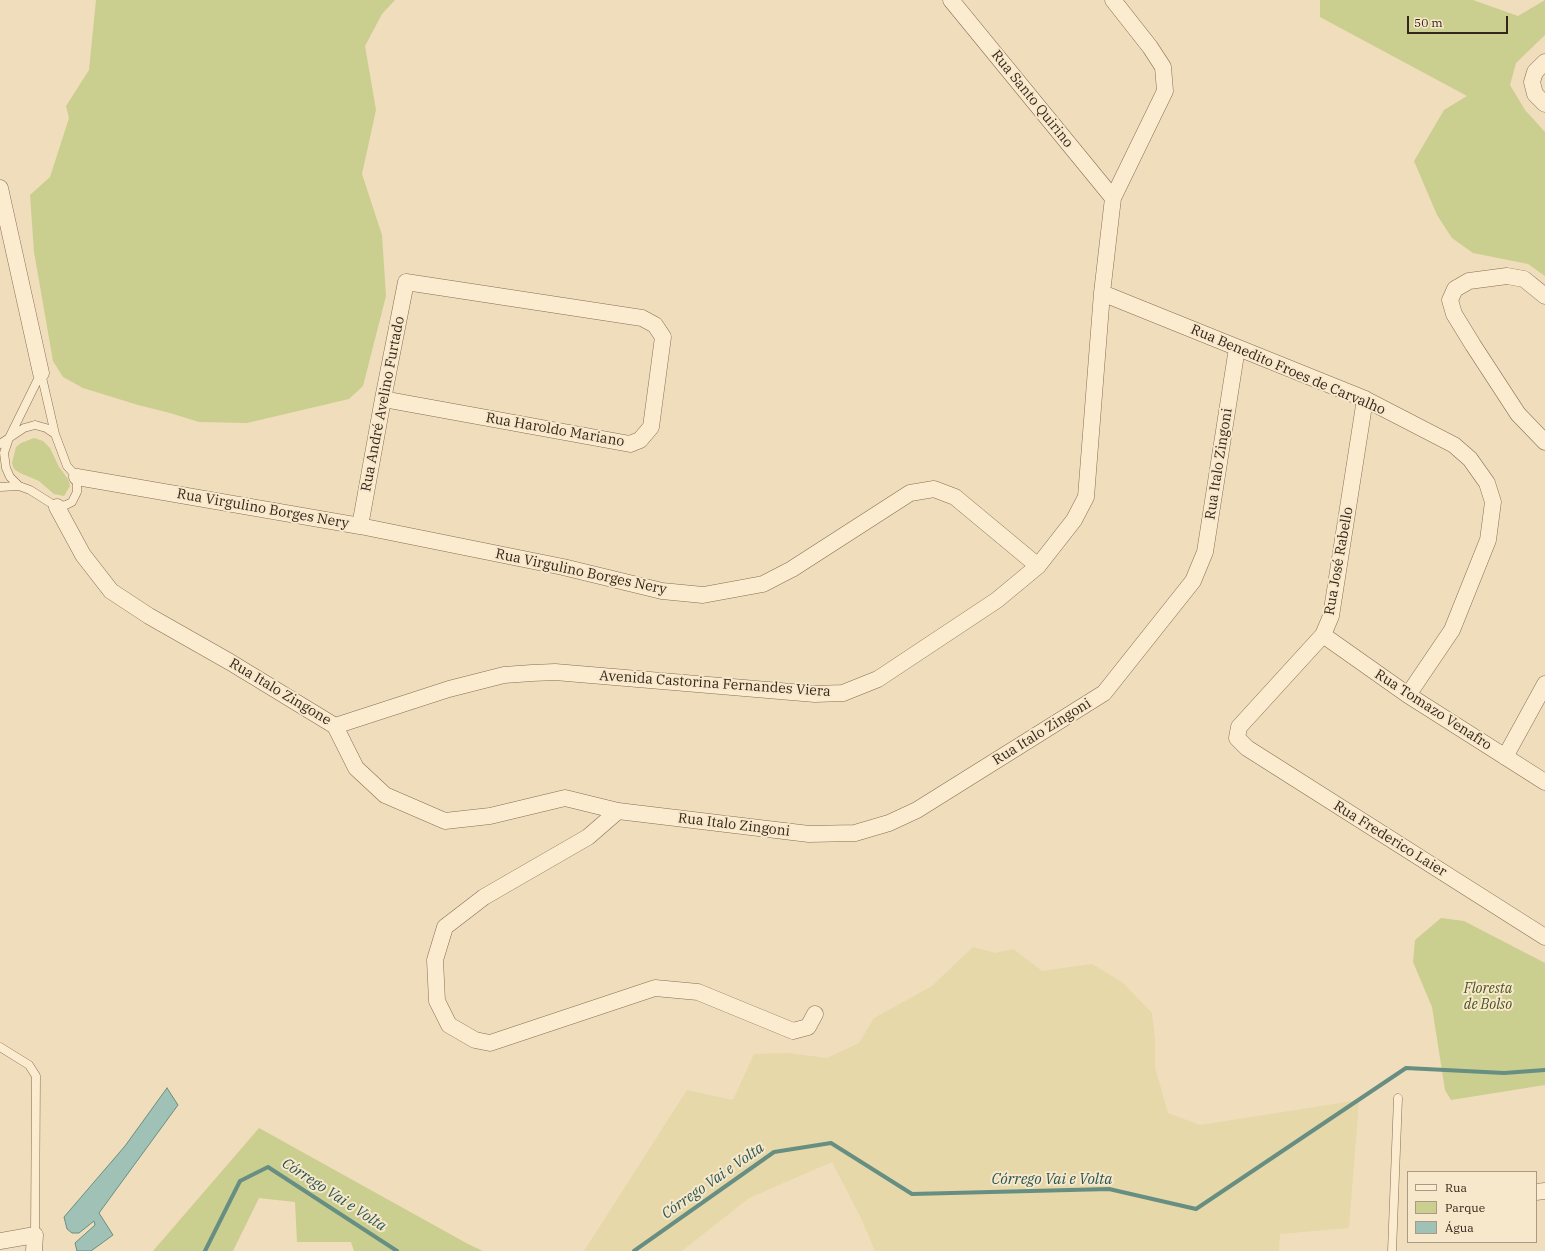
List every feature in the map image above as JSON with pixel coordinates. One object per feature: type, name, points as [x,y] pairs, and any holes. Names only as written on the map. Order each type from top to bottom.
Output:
[{"type":"street","name":"Rua Santo Quirino","points":[[951,0],[1113,198]]},
{"type":"street","name":"Avenida Castorina Fernandes Viera","points":[[335,726],[449,689],[504,675],[532,673],[555,672],[815,694],[843,693],[878,679],[997,600],[1038,566],[1074,520],[1086,497],[1102,293],[1113,198],[1165,91],[1163,67],[1150,47],[1113,0]]},
{"type":"street","points":[[1545,62],[1535,72],[1532,82],[1535,94],[1545,104]]},
{"type":"street","points":[[0,188],[41,373]]},
{"type":"street","points":[[1545,296],[1524,279],[1508,276],[1469,281],[1455,289],[1450,300],[1454,314],[1518,414],[1545,442]]},
{"type":"street","name":"Rua Haroldo Mariano","points":[[383,399],[630,444],[640,440],[651,427],[664,337],[655,325],[642,318],[406,282]]},
{"type":"street","name":"Rua André Avelino Furtado","points":[[360,526],[406,282]]},
{"type":"street","name":"Rua Benedito Froes de Carvalho","points":[[1102,293],[1365,399],[1454,445],[1470,460],[1487,483],[1493,502],[1488,540],[1452,630],[1408,695]]},
{"type":"street","name":"Rua Italo Zingoni","points":[[618,811],[809,834],[855,833],[889,823],[917,810],[1104,693],[1193,581],[1205,552],[1237,348]]},
{"type":"street","name":"Rua José Rabello","points":[[1237,738],[1239,727],[1323,635],[1331,616],[1365,399]]},
{"type":"street","name":"Rua Virgulino Borges Nery","points":[[77,477],[360,526],[563,567],[662,591],[703,595],[763,584],[792,569],[910,493],[934,489],[955,497],[1038,566]]},
{"type":"street","name":"Rua Italo Zingone","points":[[57,507],[83,555],[111,590],[149,616],[230,662],[335,726],[356,768],[385,795],[445,821],[490,816],[565,798],[618,811]]},
{"type":"street","name":"Rua Tomazo Venafro","points":[[1323,635],[1408,695],[1545,782]]},
{"type":"street","points":[[1504,757],[1545,684]]},
{"type":"street","name":"Rua Frederico Laier","points":[[1237,738],[1247,748],[1545,938]]},
{"type":"street","points":[[618,811],[588,836],[484,897],[445,927],[435,960],[437,1001],[448,1025],[476,1040],[490,1043],[655,988],[698,992],[793,1031],[808,1027],[815,1014]]},
{"type":"street","points":[[0,1241],[35,1235],[34,1251]]},
{"type":"lane","points":[[0,487],[19,486],[30,490],[57,507],[66,506],[72,502],[77,492],[77,477],[68,466],[55,434],[41,373]]},
{"type":"lane","points":[[19,486],[10,477],[4,453],[9,438],[41,373]]},
{"type":"lane","points":[[0,444],[24,428],[35,425],[46,428],[55,434]]},
{"type":"lane","points":[[0,1047],[28,1065],[36,1076],[35,1235]]},
{"type":"lane","points":[[1392,1251],[1398,1098]]},
{"type":"shaded area","points":[[973,947],[995,953],[1013,949],[1042,971],[1092,964],[1123,983],[1152,1013],[1155,1039],[1155,1067],[1168,1113],[1200,1125],[1359,1100],[1349,1228],[1280,1234],[1279,1251],[875,1251],[861,1218],[832,1162],[749,1198],[682,1251],[584,1251],[687,1090],[733,1100],[754,1054],[788,1053],[827,1058],[859,1043],[874,1018],[932,986]]},
{"type":"green space","points":[[96,0],[395,0],[382,14],[365,46],[376,110],[362,174],[382,235],[386,296],[363,386],[349,399],[247,423],[199,422],[83,388],[63,377],[53,361],[34,252],[30,195],[50,177],[69,118],[66,106],[89,70]]},
{"type":"green space","points":[[1320,0],[1473,0],[1518,16],[1545,0],[1545,35],[1516,63],[1510,85],[1525,110],[1545,132],[1545,276],[1528,264],[1473,253],[1452,238],[1437,215],[1414,161],[1444,110],[1467,96],[1320,17]]},
{"type":"green space","points":[[34,438],[43,441],[50,448],[59,467],[68,479],[70,486],[64,496],[54,494],[39,481],[14,469],[12,463],[16,447],[21,443]]},
{"type":"green space","name":"Floresta de Bolso","points":[[1441,918],[1464,921],[1545,963],[1545,1085],[1451,1100],[1445,1090],[1432,1007],[1413,962],[1415,940]]},
{"type":"green space","points":[[259,1128],[483,1251],[354,1251],[351,1242],[297,1242],[295,1202],[259,1198],[233,1251],[153,1251]]},
{"type":"water","points":[[167,1088],[178,1105],[99,1213],[113,1235],[91,1251],[77,1251],[75,1243],[95,1225],[94,1221],[79,1233],[72,1233],[67,1229],[64,1217],[125,1146]]},
{"type":"waterway","name":"Córrego Vai e Volta","points":[[634,1251],[774,1152],[831,1143],[912,1194],[1109,1189],[1196,1209],[1406,1068],[1504,1073],[1545,1070]]},
{"type":"waterway","name":"Córrego Vai e Volta","points":[[205,1251],[240,1181],[268,1167],[397,1251]]}]
